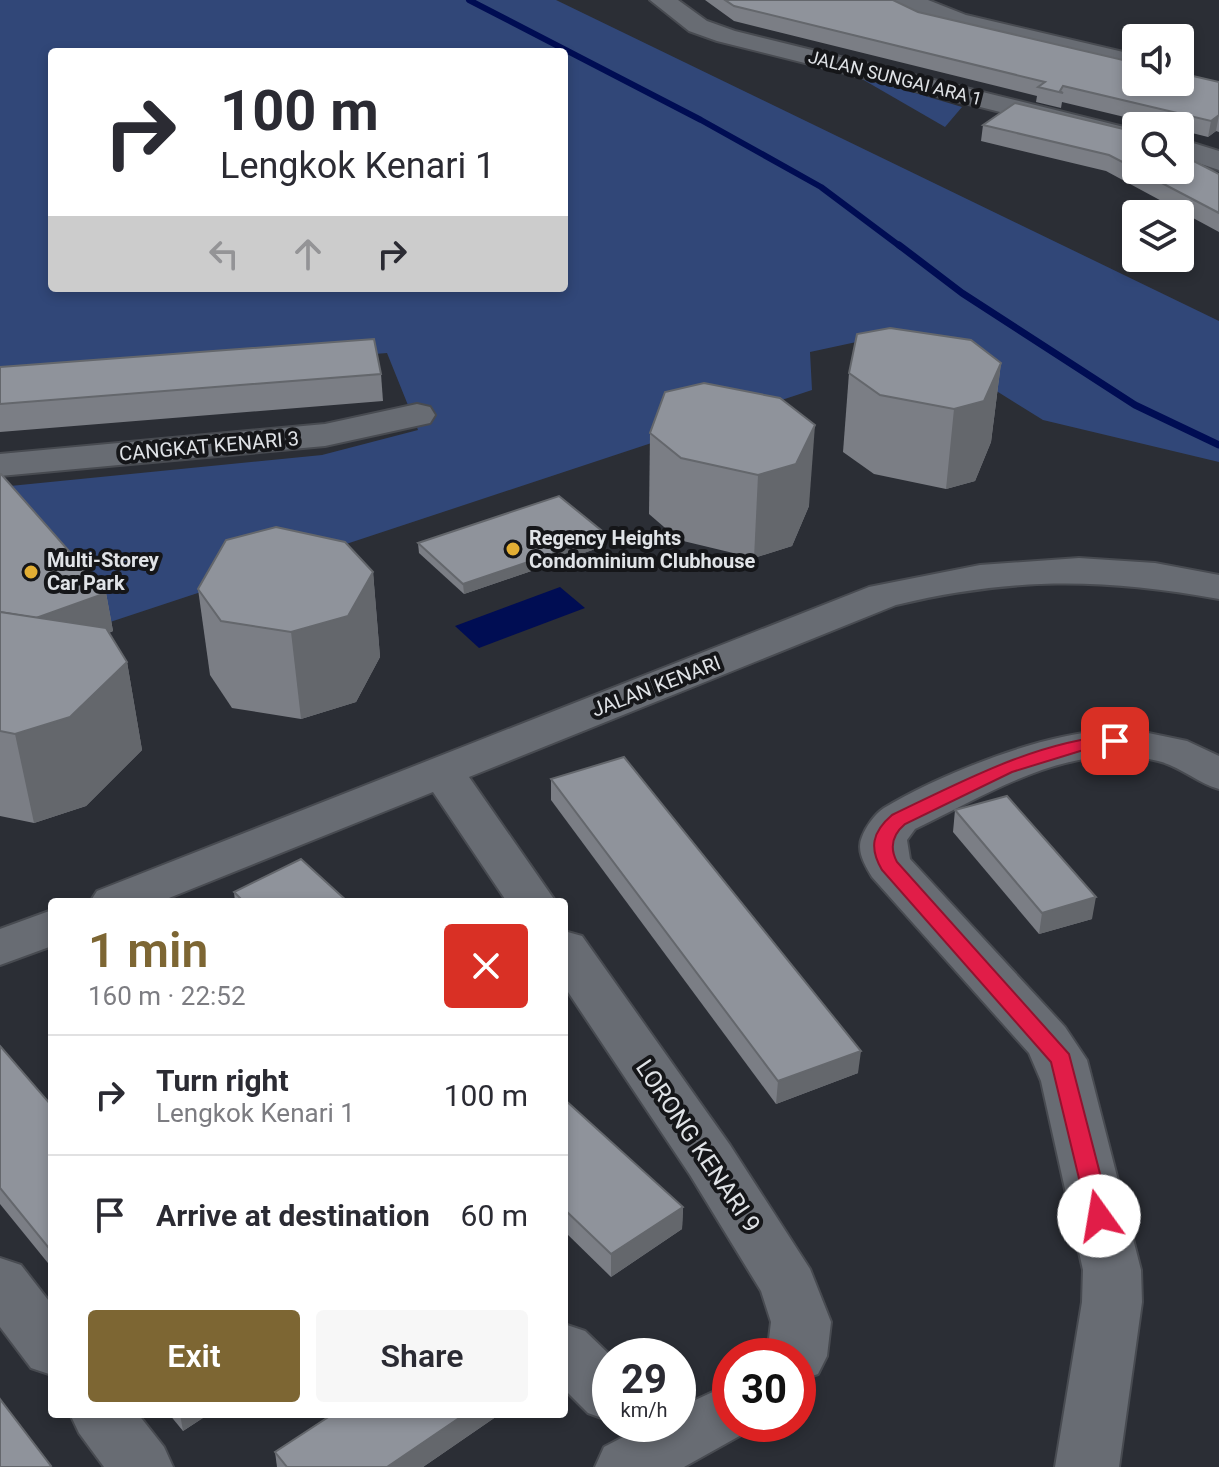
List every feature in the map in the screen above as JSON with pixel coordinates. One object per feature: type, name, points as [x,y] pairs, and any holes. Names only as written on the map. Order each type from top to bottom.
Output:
[{"type":"street","name":"JALAN SUNGAI ARA 1","points":[[662,0],[698,26],[726,36],[1122,135]]},
{"type":"street","points":[[907,0],[958,21],[1122,60]]},
{"type":"street","points":[[1194,152],[1219,161]]},
{"type":"street","name":"CANGKAT KENARI 3","points":[[0,465],[325,435],[417,415]]},
{"type":"street","name":"JALAN KENARI","points":[[124,898],[883,596],[992,574],[1059,570],[1146,574],[1219,587]]},
{"type":"street","points":[[1087,1467],[1112,1302],[1112,1270],[1061,1060],[889,866],[883,854],[883,842],[887,829],[899,819],[965,787],[1005,768],[1089,743],[1115,741],[1164,748],[1189,756],[1219,775]]},
{"type":"street","points":[[441,770],[529,898]]},
{"type":"street","points":[[0,948],[48,929]]},
{"type":"street","name":"LORONG KENARI 9","points":[[568,954],[710,1160],[789,1286],[801,1322],[799,1338]]},
{"type":"street","points":[[0,1282],[48,1345]]},
{"type":"street","points":[[568,1353],[592,1377]]},
{"type":"street","points":[[643,1446],[712,1417]]},
{"type":"street","points":[[104,1418],[141,1467]]},
{"type":"shaded area","points":[[0,0],[556,0],[1219,321],[1219,462],[1043,420],[931,350],[875,338],[810,352],[812,390],[89,629],[0,487],[322,455],[418,430],[387,353],[0,384]]},
{"type":"shaded area","points":[[855,75],[962,107],[945,127]]},
{"type":"shaded area","points":[[560,587],[585,608],[479,648],[455,626]]},
{"type":"building","points":[[725,0],[893,0],[918,12],[1122,60],[1122,96],[1194,96],[1194,76],[1219,82],[1219,115],[1211,121],[1194,117],[1194,112],[1173,112],[1063,86],[1060,91],[1063,93],[1038,87],[1045,82],[734,6]]},
{"type":"building","points":[[1015,103],[1122,129],[1122,162],[1109,155],[983,125]]},
{"type":"building","points":[[1194,161],[1219,174],[1219,213],[1164,184],[1194,184]]},
{"type":"building","points":[[890,328],[971,340],[1001,363],[984,401],[954,409],[880,395],[849,373],[857,334]]},
{"type":"building","points":[[374,339],[381,374],[0,404],[0,367]]},
{"type":"building","points":[[704,383],[780,398],[815,425],[796,464],[758,475],[681,458],[650,433],[665,392]]},
{"type":"building","points":[[0,474],[106,593],[36,618],[0,612]]},
{"type":"building","name":"Regency Heights Condominium Clubhouse","points":[[559,496],[607,535],[463,584],[418,543]]},
{"type":"building","points":[[276,527],[345,542],[373,572],[348,616],[291,632],[221,621],[198,589],[226,540]]},
{"type":"building","points":[[0,612],[106,628],[127,662],[70,717],[15,734],[0,731]]},
{"type":"building","points":[[624,757],[861,1051],[778,1081],[551,779]]},
{"type":"building","points":[[1007,796],[1096,897],[1042,913],[955,810]]},
{"type":"building","points":[[301,859],[344,898],[240,898],[234,892]]},
{"type":"building","points":[[0,1046],[48,1101],[48,1247],[0,1188]]},
{"type":"building","points":[[568,1103],[683,1207],[611,1254],[568,1213]]},
{"type":"building","points":[[0,1399],[51,1466],[0,1467]]},
{"type":"building","points":[[327,1418],[459,1418],[387,1467],[287,1467],[275,1452]]},
{"type":"waterway","points":[[469,0],[562,48]]},
{"type":"waterway","points":[[568,51],[821,187],[901,247]]},
{"type":"waterway","points":[[899,245],[962,293],[1135,405],[1219,445]]},
{"type":"place","name":"Regency Heights Condominium Clubhouse","points":[[513,549]]},
{"type":"place","name":"Multi-Storey Car Park","points":[[31,572]]},
{"type":"route","points":[[1099,1216],[1061,1060],[1047,1040],[889,866],[883,854],[883,842],[887,829],[899,819],[1005,768],[1089,743],[1115,741]]}]
